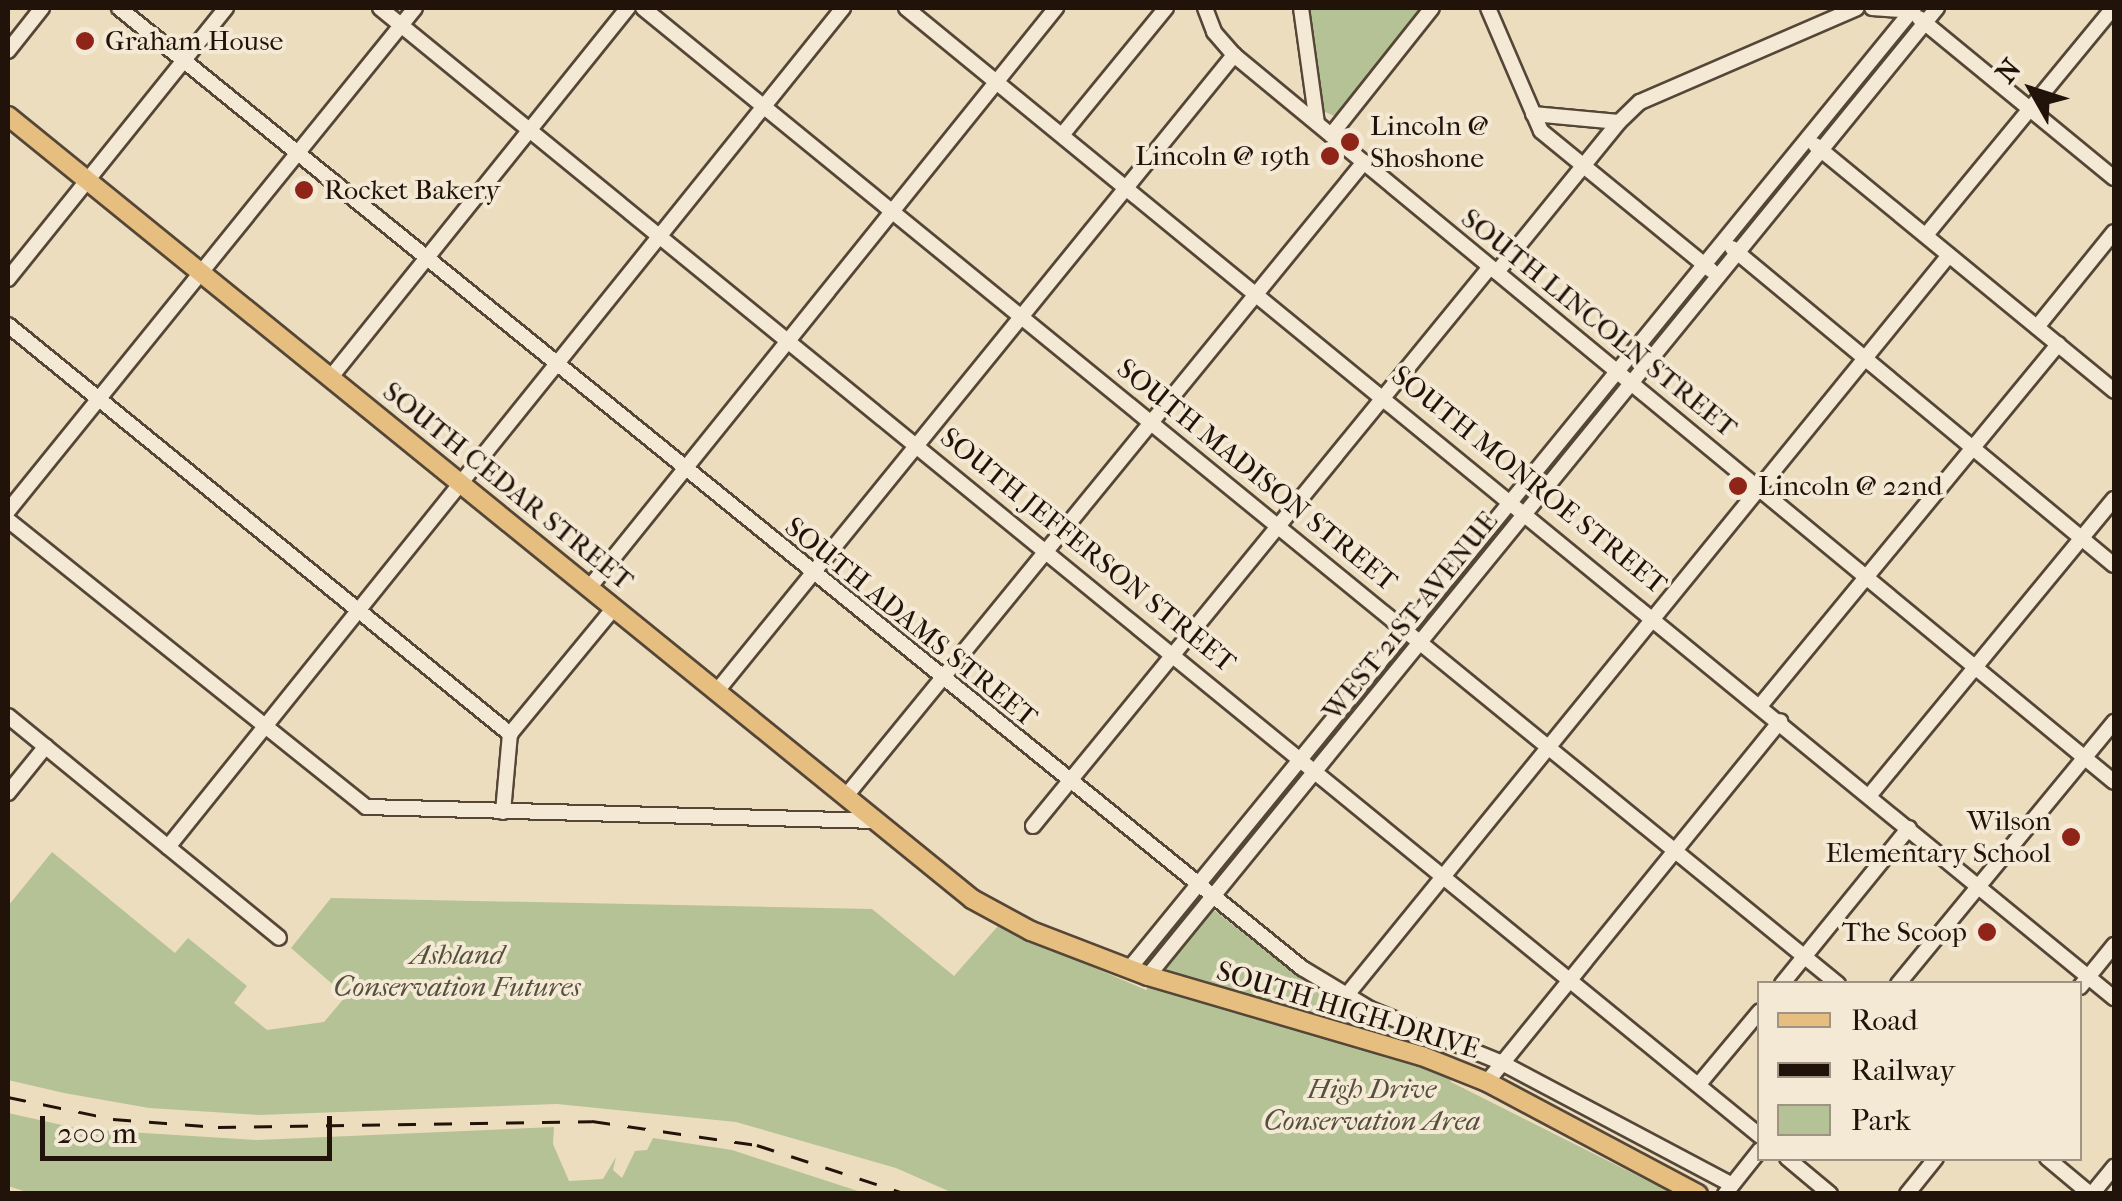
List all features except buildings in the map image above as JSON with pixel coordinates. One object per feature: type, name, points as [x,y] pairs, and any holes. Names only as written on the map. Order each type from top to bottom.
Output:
[{"type":"main road","name":"SOUTH CEDAR STREET","points":[[8,116],[972,899]]},
{"type":"main road","name":"SOUTH HIGH DRIVE","points":[[972,899],[1030,931],[1148,976],[1422,1056],[1487,1082],[1698,1194]]},
{"type":"street","points":[[8,51],[42,8]]},
{"type":"street","name":"SOUTH ADAMS STREET","points":[[118,8],[1212,899],[1346,996],[1502,1063],[1728,1189]]},
{"type":"street","points":[[8,278],[226,8]]},
{"type":"street","name":"SOUTH JEFFERSON STREET","points":[[380,8],[1444,872],[1757,1133]]},
{"type":"street","points":[[8,511],[415,8]]},
{"type":"street","points":[[331,377],[628,8]]},
{"type":"street","name":"SOUTH MADISON STREET","points":[[642,8],[1282,525],[1834,981]]},
{"type":"street","points":[[168,847],[844,8]]},
{"type":"street","name":"SOUTH MONROE STREET","points":[[906,8],[1654,614],[1979,886],[2084,981],[2114,998]]},
{"type":"street","points":[[590,588],[1056,8]]},
{"type":"street","points":[[1062,135],[1166,8]]},
{"type":"street","name":"SOUTH LINCOLN STREET","points":[[1204,8],[1214,32],[1234,55],[2114,782]]},
{"type":"street","points":[[1302,8],[1317,124]]},
{"type":"street","points":[[1331,135],[1432,8]]},
{"type":"street","points":[[1488,8],[1541,130],[1718,276]]},
{"type":"street","points":[[1033,826],[1619,122],[1640,102],[1857,8]]},
{"type":"street","points":[[1872,8],[1912,9],[1925,24],[2114,178]]},
{"type":"street","name":"WEST 21ST AVENUE","points":[[1148,976],[1938,8]]},
{"type":"street","points":[[1926,235],[2112,8]]},
{"type":"street","name":"WEST 21ST AVENUE","points":[[1129,969],[1912,9]]},
{"type":"street","points":[[718,691],[1234,55]]},
{"type":"street","points":[[1532,114],[1619,122]]},
{"type":"street","points":[[1807,138],[2114,391]]},
{"type":"street","points":[[846,796],[1364,162]]},
{"type":"street","points":[[2037,327],[2114,232]]},
{"type":"street","points":[[1723,241],[2114,565]]},
{"type":"street","points":[[1346,996],[1948,254]]},
{"type":"street","points":[[8,325],[510,734]]},
{"type":"street","points":[[1760,706],[2058,344]]},
{"type":"street","points":[[1869,796],[2114,499]]},
{"type":"street","points":[[8,520],[366,807],[876,822]]},
{"type":"street","points":[[503,812],[510,734],[614,608]]},
{"type":"street","points":[[8,716],[279,938]]},
{"type":"street","points":[[1487,1082],[1780,721]]},
{"type":"street","points":[[1900,981],[2114,722]]},
{"type":"street","points":[[8,794],[46,746]]},
{"type":"street","points":[[1784,981],[1910,828]]},
{"type":"street","points":[[2084,981],[2114,944]]},
{"type":"street","points":[[1700,1084],[1757,1015]]},
{"type":"street","points":[[1728,1189],[1757,1154]]},
{"type":"street","points":[[1791,1161],[1830,1194]]},
{"type":"street","points":[[1907,1194],[1934,1161]]},
{"type":"street","points":[[2051,1161],[2091,1194],[2114,1166]]},
{"type":"green space","points":[[1306,8],[1425,8],[1346,110],[1334,116],[1321,110]]},
{"type":"green space","points":[[1502,520],[1510,523],[1424,623],[1422,619]]},
{"type":"green space","points":[[1398,648],[1403,655],[1318,752],[1316,750]]},
{"type":"green space","points":[[1295,776],[1298,784],[1212,881],[1211,879]]},
{"type":"green space","points":[[52,852],[175,953],[188,938],[247,986],[234,1003],[267,1030],[324,1022],[346,996],[291,948],[331,898],[872,909],[954,976],[998,926],[1146,990],[1214,910],[1328,1000],[1445,1052],[1451,1082],[1672,1193],[953,1193],[896,1168],[736,1122],[557,1104],[259,1115],[149,1108],[64,1093],[8,1080],[8,906]]},
{"type":"green space","points":[[8,1113],[80,1129],[258,1140],[554,1127],[553,1144],[569,1181],[603,1179],[616,1157],[613,1170],[622,1178],[635,1151],[647,1150],[653,1138],[732,1150],[864,1193],[30,1193],[8,1186]]},
{"type":"railway","points":[[8,1097],[113,1119],[218,1127],[592,1121],[757,1145],[907,1194]]},
{"type":"place","name":"Graham House","points":[[85,41]]},
{"type":"place","name":"Lincoln @ Shoshone","points":[[1350,142]]},
{"type":"place","name":"Lincoln @ 19th","points":[[1330,156]]},
{"type":"place","name":"Rocket Bakery","points":[[304,190]]},
{"type":"place","name":"Lincoln @ 22nd","points":[[1738,486]]},
{"type":"place","name":"Wilson Elementary School","points":[[2071,837]]},
{"type":"place","name":"The Scoop","points":[[1987,932]]},
{"type":"park label","name":"Ashland Conservation Futures","points":[[457,971]]},
{"type":"park label","name":"High Drive Conservation Area","points":[[1372,1105]]}]
